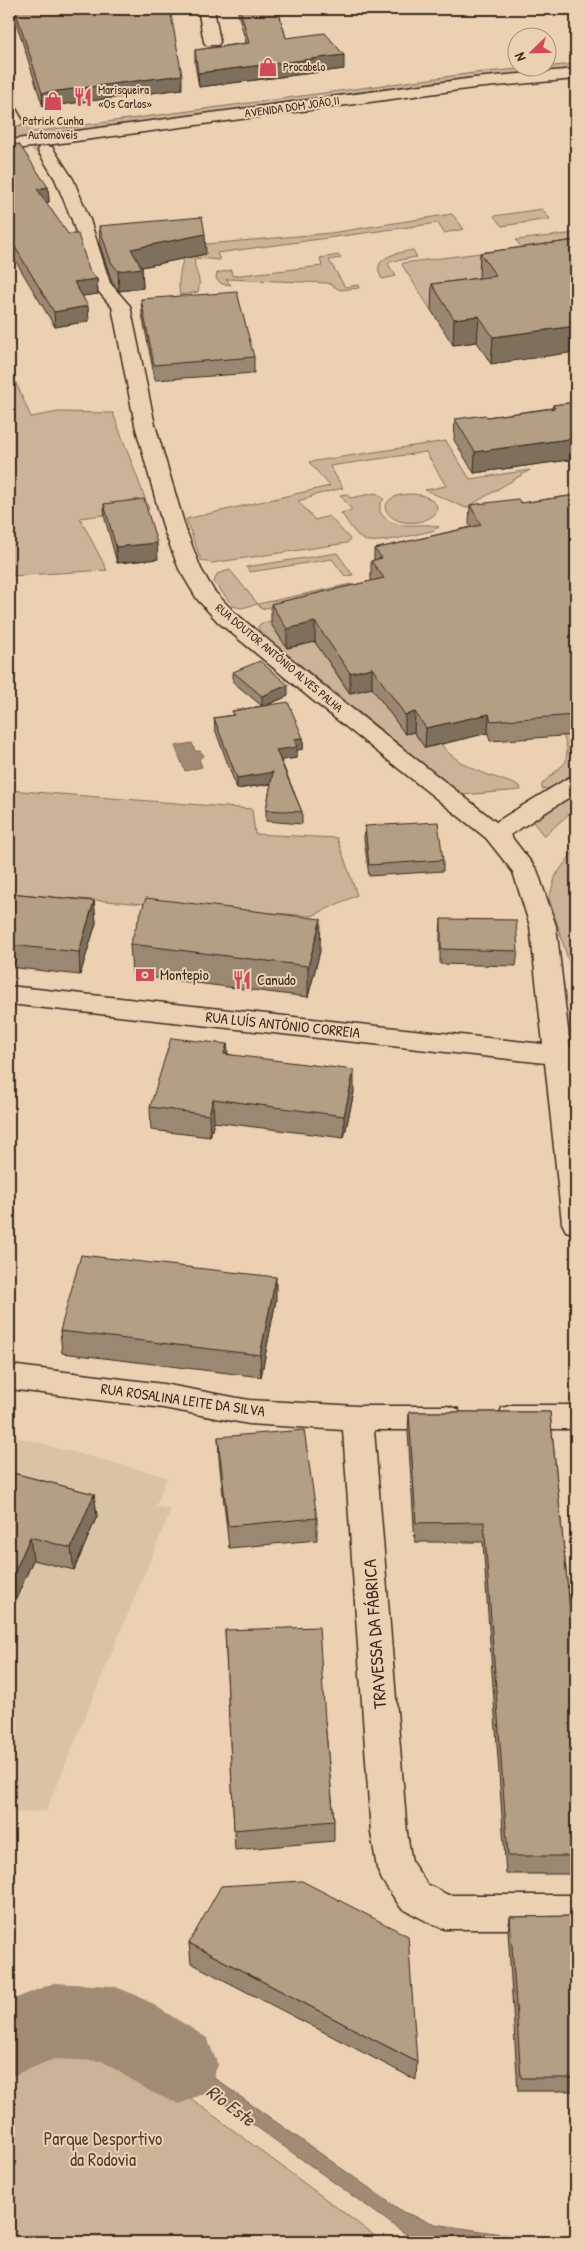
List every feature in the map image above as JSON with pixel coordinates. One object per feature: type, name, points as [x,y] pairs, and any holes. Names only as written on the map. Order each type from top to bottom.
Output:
[{"type":"street","points":[[206,9],[212,42]]},
{"type":"street","points":[[558,61],[576,59]]},
{"type":"street","name":"AVENIDA DOM JOÃO II","points":[[11,120],[508,65]]},
{"type":"street","name":"AVENIDA DOM JOÃO II","points":[[9,145],[464,84],[576,74]]},
{"type":"street","name":"RUA DOUTOR ANTÓNIO ALVES PALHA","points":[[46,150],[64,179],[81,220],[101,284],[121,306],[145,425],[175,530],[190,569],[205,594],[226,617],[494,833],[525,870],[543,926],[567,1056],[576,1223]]},
{"type":"street","points":[[494,833],[576,783]]},
{"type":"street","name":"RUA LUÍS ANTÓNIO CORREIA","points":[[9,995],[567,1056]]},
{"type":"street","name":"RUA ROSALINA LEITE DA SILVA","points":[[9,1376],[163,1396],[249,1412],[358,1418]]},
{"type":"street","points":[[358,1418],[576,1417]]},
{"type":"street","name":"TRAVESSA DA FÁBRICA","points":[[358,1418],[389,1833],[395,1868],[414,1896],[445,1912],[576,1912]]},
{"type":"shaded area","points":[[9,1435],[167,1477],[156,1506],[171,1510],[46,1811],[9,1813]]},
{"type":"green space","points":[[576,64],[576,70],[558,72],[558,66]]},
{"type":"green space","points":[[508,70],[508,76],[9,142],[9,135]]},
{"type":"green space","points":[[542,209],[550,219],[502,226],[494,216]]},
{"type":"green space","points":[[452,214],[464,229],[444,233],[438,223],[217,253],[220,260],[195,258],[194,263],[199,282],[198,292],[180,295],[179,282],[185,246],[331,233]]},
{"type":"green space","points":[[576,233],[576,266],[538,271],[516,240]]},
{"type":"green space","points":[[413,250],[417,257],[390,262],[388,264],[396,276],[382,279],[379,266],[382,261],[387,257]]},
{"type":"green space","points":[[480,253],[496,276],[519,299],[431,310],[402,265],[403,263]]},
{"type":"green space","points":[[339,255],[341,258],[329,260],[345,287],[358,285],[359,288],[340,290],[328,283],[226,279],[231,285],[222,284],[216,279],[217,273],[231,270],[232,276],[322,266],[320,258]]},
{"type":"green space","points":[[9,367],[31,417],[58,412],[113,413],[149,509],[80,518],[107,570],[9,576]]},
{"type":"green space","points":[[446,441],[470,479],[530,470],[466,508],[425,490],[446,486],[426,452],[330,466],[343,488],[298,501],[315,520],[329,516],[350,539],[347,543],[212,563],[201,560],[186,519],[330,486],[309,462]]},
{"type":"green space","points":[[376,493],[384,499],[380,504],[380,512],[392,523],[439,527],[432,531],[397,538],[378,541],[364,540],[354,532],[341,513],[352,510],[340,495],[347,494],[350,498]]},
{"type":"green space","points":[[408,494],[421,495],[431,500],[437,506],[436,513],[424,520],[409,523],[394,519],[385,508],[386,504],[394,497]]},
{"type":"green space","points":[[337,553],[353,575],[345,576],[332,559],[250,572],[246,567]]},
{"type":"green space","points":[[230,570],[258,604],[241,608],[233,606],[214,582],[217,574]]},
{"type":"green space","points":[[351,584],[354,588],[261,609],[258,604]]},
{"type":"green space","points":[[269,621],[280,637],[315,642],[349,693],[372,688],[405,734],[414,732],[425,748],[441,744],[448,752],[466,765],[520,786],[521,790],[462,795],[261,633],[258,627],[260,624]]},
{"type":"green space","points":[[576,725],[576,780],[565,787],[542,789],[542,784],[566,762],[567,748],[561,726]]},
{"type":"green space","points":[[576,789],[576,808],[544,836],[530,818]]},
{"type":"green space","points":[[9,790],[252,809],[255,834],[337,838],[357,895],[312,916],[9,894]]},
{"type":"green space","points":[[576,848],[576,985],[549,898],[556,875]]},
{"type":"green space","name":"Parque Desportivo da Rodovia","points":[[59,2037],[115,2042],[383,2242],[9,2242],[9,2052]]},
{"type":"water","points":[[192,743],[195,751],[200,751],[204,755],[199,759],[202,767],[185,771],[175,746]]},
{"type":"water","points":[[47,2002],[107,2005],[159,2039],[403,2212],[435,2224],[555,2242],[417,2242],[113,2024],[54,2021],[9,2039],[9,2013]]},
{"type":"building","points":[[15,9],[170,9],[182,75],[42,93]]},
{"type":"building","points":[[240,9],[278,9],[286,38],[325,33],[344,55],[198,73],[195,50],[249,43]]},
{"type":"building","points":[[19,144],[48,187],[37,189],[68,234],[78,234],[89,270],[97,279],[74,282],[88,306],[54,312],[9,237],[11,232],[9,228],[9,146]]},
{"type":"building","points":[[202,217],[205,234],[131,249],[142,268],[118,271],[111,262],[99,226]]},
{"type":"building","points":[[576,240],[576,326],[493,337],[479,316],[454,319],[432,284],[496,276],[480,253]]},
{"type":"building","points":[[237,292],[254,357],[154,365],[141,299]]},
{"type":"building","points":[[576,402],[576,438],[475,452],[455,419],[485,415],[487,417],[555,408],[553,405]]},
{"type":"building","points":[[576,495],[576,715],[491,721],[489,714],[426,728],[415,712],[405,715],[372,668],[350,673],[315,622],[287,629],[271,604],[384,578],[371,561],[382,558],[374,549],[481,525],[470,505],[518,499],[521,503]]},
{"type":"building","points":[[144,499],[157,543],[116,547],[104,504]]},
{"type":"building","points":[[260,661],[288,685],[262,696],[233,672]]},
{"type":"building","points":[[288,702],[303,738],[294,739],[297,747],[276,750],[302,812],[266,810],[273,772],[237,778],[214,718],[234,715],[232,711]]},
{"type":"building","points":[[438,822],[443,860],[369,865],[365,826]]},
{"type":"building","points":[[9,893],[94,901],[79,952],[9,945]]},
{"type":"building","points":[[146,898],[321,919],[308,966],[130,944]]},
{"type":"building","points":[[441,919],[516,920],[518,951],[441,949]]},
{"type":"building","points":[[171,1038],[227,1044],[224,1054],[354,1070],[344,1116],[213,1099],[209,1115],[150,1107]]},
{"type":"building","points":[[81,1255],[276,1277],[260,1355],[60,1331]]},
{"type":"building","points":[[409,1412],[550,1412],[576,1670],[576,1856],[508,1856],[484,1522],[416,1523]]},
{"type":"building","points":[[304,1430],[317,1518],[228,1526],[218,1437]]},
{"type":"building","points":[[9,1472],[94,1494],[71,1548],[30,1537],[9,1585]]},
{"type":"building","points":[[319,1627],[334,1821],[234,1830],[225,1630]]},
{"type":"building","points":[[302,1881],[408,1936],[417,2062],[189,1943],[221,1886]]},
{"type":"building","points":[[576,1916],[576,2078],[521,2078],[510,1917]]},
{"type":"waterway","name":"Rio Este","points":[[9,2039],[54,2021],[113,2024],[179,2065]]},
{"type":"tunnel","points":[[15,121],[46,151]]},
{"type":"place","name":"Procabelo","points":[[268,67]]},
{"type":"place","name":"Marisqueira «Os Carlos»","points":[[83,97]]},
{"type":"place","name":"Patrick Cunha Automóveis","points":[[53,101]]},
{"type":"place","name":"Montepio","points":[[145,975]]},
{"type":"place","name":"Canudo","points":[[242,980]]}]
